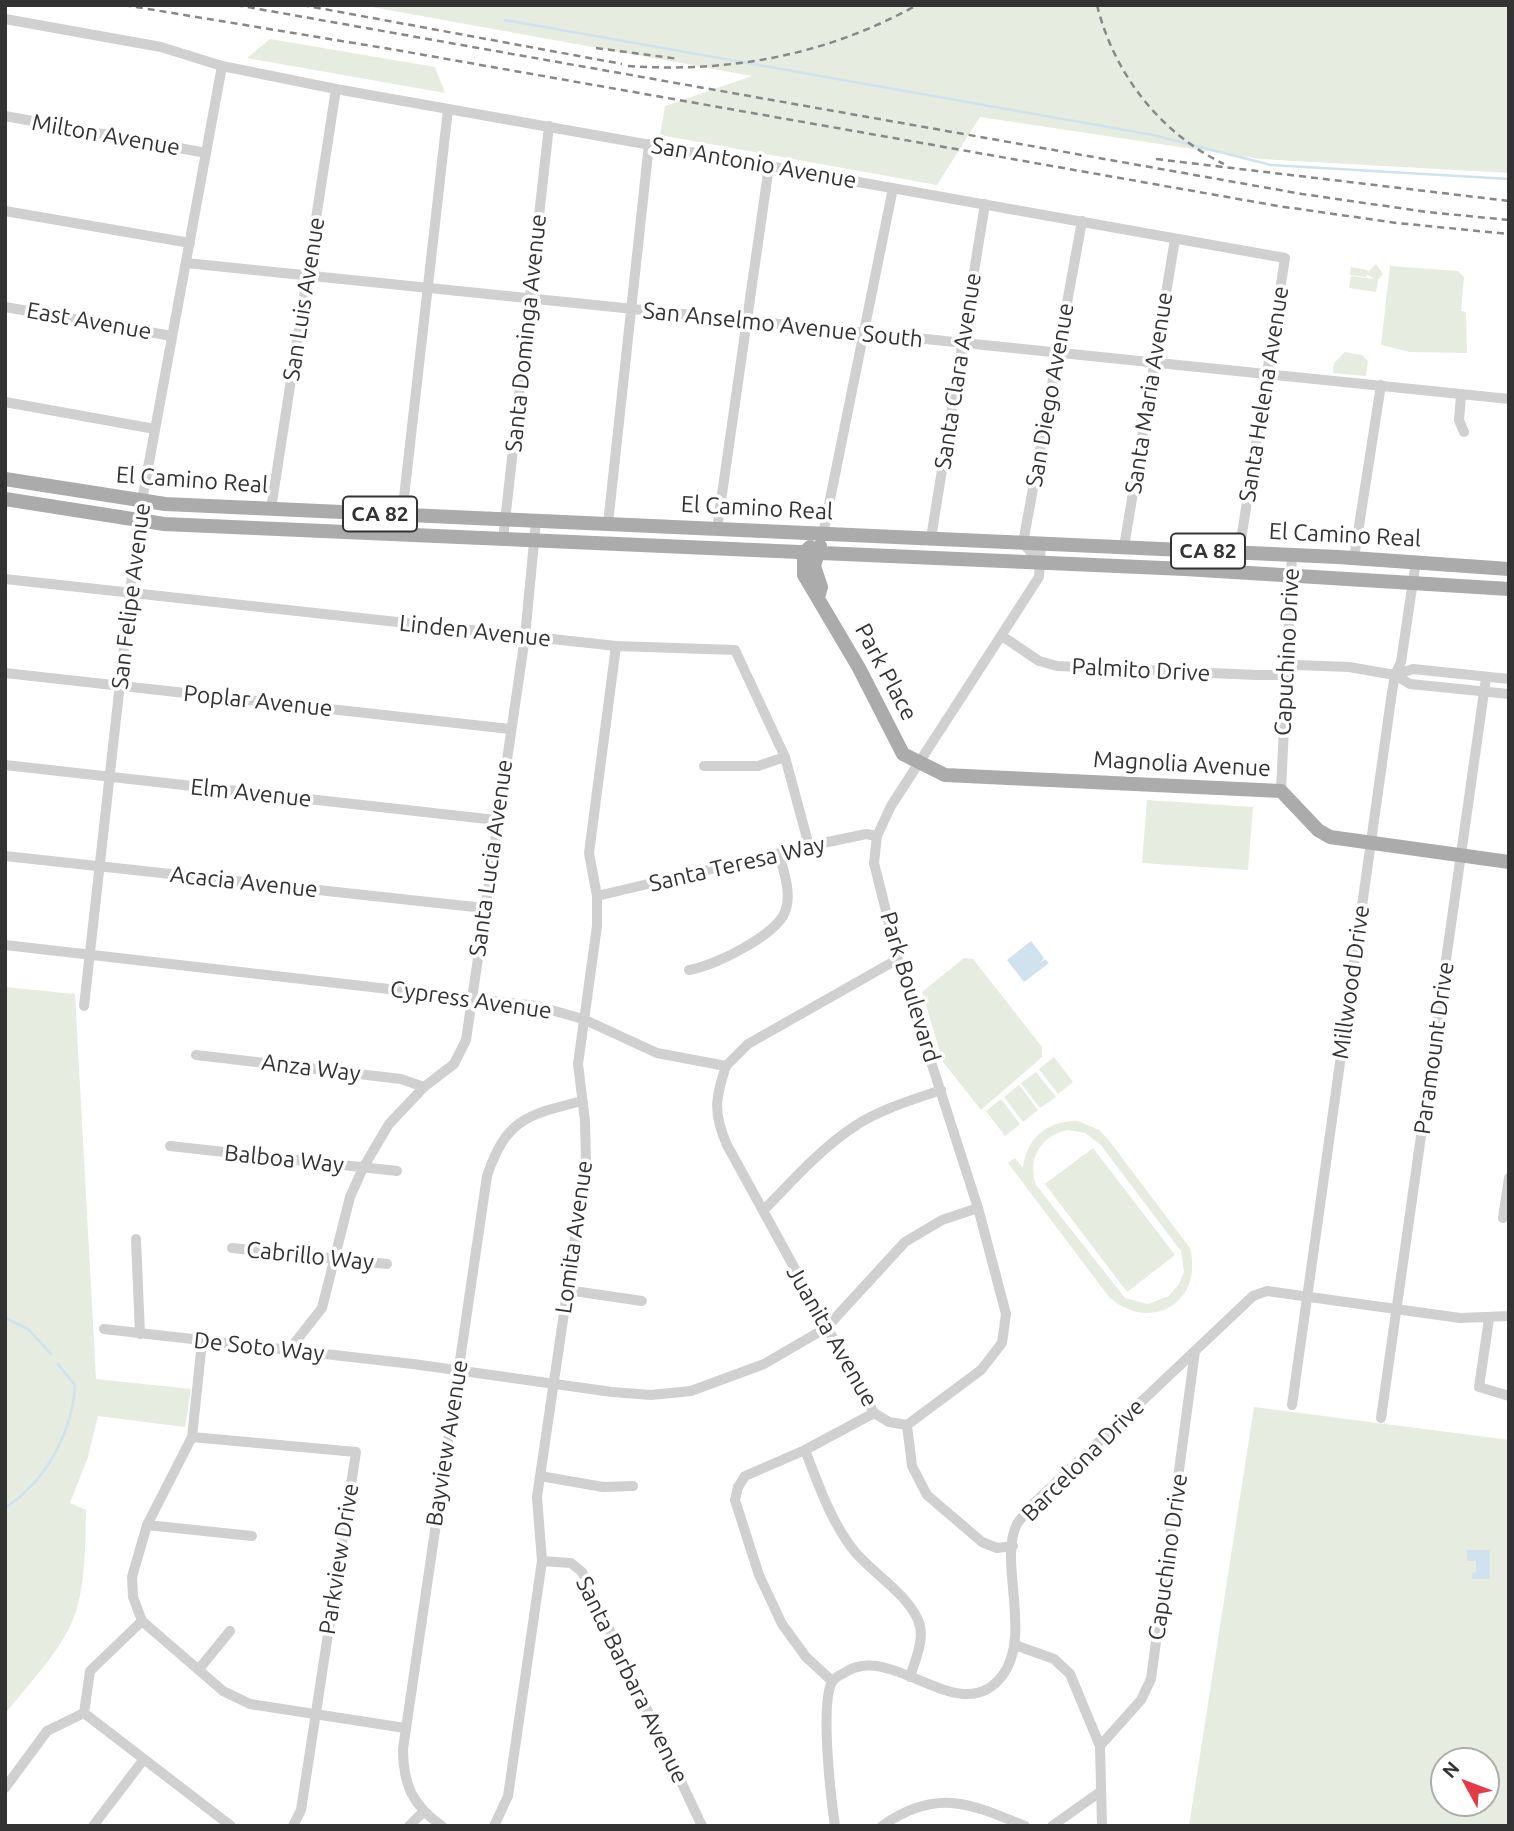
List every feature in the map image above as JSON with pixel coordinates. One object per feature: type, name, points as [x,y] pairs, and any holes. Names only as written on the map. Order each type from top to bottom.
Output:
[{"type":"main road","name":"El Camino Real","points":[[5,479],[142,502],[1239,552],[1416,561],[1509,569]]},
{"type":"main road","name":"El Camino Real","points":[[5,499],[138,522],[1291,574],[1509,589]]},
{"type":"main road","points":[[811,553],[823,534]]},
{"type":"main road","name":"Park Place","points":[[811,553],[804,575],[818,595],[903,754],[919,764]]},
{"type":"main road","name":"Magnolia Avenue","points":[[919,764],[945,775],[1281,791],[1324,834],[1509,862]]},
{"type":"street","name":"San Antonio Avenue","points":[[5,19],[161,47],[222,66],[336,89],[1285,258]]},
{"type":"street","name":"San Felipe Avenue","points":[[84,1006],[138,522],[222,66]]},
{"type":"street","name":"San Luis Avenue","points":[[271,509],[336,89]]},
{"type":"street","points":[[402,515],[448,109]]},
{"type":"street","name":"Milton Avenue","points":[[5,116],[206,153]]},
{"type":"street","name":"Santa Dominga Avenue","points":[[503,539],[549,126]]},
{"type":"street","points":[[608,524],[649,144]]},
{"type":"street","points":[[717,529],[769,166]]},
{"type":"street","points":[[823,534],[893,188]]},
{"type":"street","name":"Santa Clara Avenue","points":[[931,538],[985,204]]},
{"type":"street","points":[[5,211],[190,243]]},
{"type":"street","name":"San Diego Avenue","points":[[1023,543],[1082,221]]},
{"type":"street","name":"Santa Maria Avenue","points":[[1124,547],[1175,239]]},
{"type":"street","name":"Santa Helena Avenue","points":[[1236,572],[1285,258]]},
{"type":"street","name":"San Anselmo Avenue South","points":[[186,263],[1509,400]]},
{"type":"street","name":"East Avenue","points":[[5,307],[172,336]]},
{"type":"street","points":[[1354,558],[1381,386]]},
{"type":"street","points":[[1461,396],[1459,420],[1464,432]]},
{"type":"street","points":[[5,402],[155,429]]},
{"type":"street","name":"Santa Lucia Avenue","points":[[289,1350],[322,1308],[351,1198],[363,1168],[389,1124],[424,1087],[454,1064],[462,1053],[525,637],[536,521]]},
{"type":"street","points":[[1023,543],[1040,563]]},
{"type":"street","name":"Park Boulevard","points":[[907,1425],[981,1370],[1002,1343],[1006,1314],[978,1208],[898,959],[874,863],[877,836],[891,806],[1040,577],[1041,543]]},
{"type":"street","name":"Capuchino Drive","points":[[1281,791],[1292,555]]},
{"type":"street","name":"Millwood Drive","points":[[1292,1405],[1370,843],[1395,675],[1401,663],[1416,561]]},
{"type":"street","name":"Linden Avenue","points":[[5,579],[616,646],[735,650],[785,757],[809,846]]},
{"type":"street","name":"Palmito Drive","points":[[1002,636],[1039,661],[1057,666],[1277,675],[1296,665],[1349,667],[1395,675]]},
{"type":"street","name":"Lomita Avenue","points":[[494,1826],[508,1796],[542,1561],[536,1518],[540,1476],[586,1163],[578,1064],[597,926],[597,896],[589,853],[592,811],[616,646]]},
{"type":"street","points":[[1395,675],[1413,669],[1509,679]]},
{"type":"street","name":"Poplar Avenue","points":[[5,673],[510,729]]},
{"type":"street","points":[[1395,675],[1410,684],[1509,694]]},
{"type":"street","name":"Paramount Drive","points":[[1381,1418],[1486,678]]},
{"type":"street","points":[[704,766],[758,766],[785,757]]},
{"type":"street","name":"Elm Avenue","points":[[5,765],[496,820]]},
{"type":"street","name":"Santa Teresa Way","points":[[597,896],[809,846],[866,834],[877,836]]},
{"type":"street","points":[[689,970],[705,967],[775,926],[784,914],[788,899],[779,854]]},
{"type":"street","name":"Acacia Avenue","points":[[5,856],[484,908]]},
{"type":"street","name":"Cypress Avenue","points":[[5,945],[537,1006],[583,1019],[657,1053],[726,1066]]},
{"type":"street","points":[[726,1066],[748,1044],[898,959]]},
{"type":"street","name":"Anza Way","points":[[196,1055],[401,1079],[424,1087]]},
{"type":"street","name":"Juanita Avenue","points":[[726,1066],[716,1098],[717,1122],[825,1328],[874,1413],[889,1422],[907,1425]]},
{"type":"street","points":[[763,1211],[814,1158],[856,1125],[895,1105],[941,1090]]},
{"type":"street","name":"Bayview Avenue","points":[[442,1826],[423,1812],[412,1798],[403,1766],[405,1728],[487,1176],[497,1145],[519,1121],[582,1101]]},
{"type":"street","name":"Balboa Way","points":[[170,1146],[397,1171]]},
{"type":"street","points":[[1503,1218],[1509,1178]]},
{"type":"street","name":"De Soto Way","points":[[104,1329],[413,1364],[651,1395],[691,1391],[764,1364],[825,1328],[905,1242],[942,1220],[978,1208]]},
{"type":"street","points":[[136,1239],[140,1334]]},
{"type":"street","name":"Cabrillo Way","points":[[232,1248],[387,1264]]},
{"type":"street","points":[[567,1290],[642,1301]]},
{"type":"street","name":"Barcelona Drive","points":[[832,1681],[848,1670],[868,1664],[954,1693],[972,1694],[990,1689],[1004,1674],[1015,1644],[1013,1546],[1016,1526],[1030,1507],[1261,1291],[1489,1319],[1509,1315]]},
{"type":"street","points":[[1489,1319],[1479,1387],[1509,1396]]},
{"type":"street","points":[[202,1342],[192,1437],[147,1524],[132,1577],[133,1597],[142,1620],[223,1691],[250,1704],[405,1728]]},
{"type":"street","name":"Capuchino Drive","points":[[1100,1746],[1141,1700],[1152,1679],[1195,1351]]},
{"type":"street","points":[[835,1826],[826,1702],[832,1681],[806,1657],[782,1624],[759,1575],[735,1500],[738,1487],[746,1476],[805,1450],[874,1413]]},
{"type":"street","points":[[907,1425],[912,1466],[927,1495],[982,1542],[997,1548],[1013,1546]]},
{"type":"street","name":"Parkview Drive","points":[[192,1437],[356,1452],[301,1810],[293,1826]]},
{"type":"street","points":[[805,1450],[835,1523],[855,1552],[904,1601],[918,1620],[921,1640],[910,1677]]},
{"type":"street","points":[[540,1476],[603,1487],[633,1486]]},
{"type":"street","points":[[147,1524],[252,1536]]},
{"type":"street","name":"Santa Barbara Avenue","points":[[542,1561],[571,1563],[582,1572],[702,1826]]},
{"type":"street","points":[[84,1713],[90,1671],[142,1620]]},
{"type":"street","points":[[199,1669],[230,1632]]},
{"type":"street","points":[[1015,1644],[1054,1659],[1070,1675],[1100,1746],[1102,1826]]},
{"type":"street","points":[[84,1713],[231,1826]]},
{"type":"street","points":[[5,1788],[47,1731],[84,1713]]},
{"type":"street","points":[[93,1826],[144,1759]]},
{"type":"street","points":[[1052,1826],[1100,1792]]},
{"type":"street","points":[[883,1826],[918,1805],[947,1801],[1025,1826]]},
{"type":"street","points":[[409,1826],[423,1812]]},
{"type":"street","points":[[211,1826],[218,1816]]},
{"type":"shaded area","points":[[361,5],[1509,5],[1509,173],[1260,159],[980,117],[937,185],[660,135],[665,106],[752,76]]},
{"type":"shaded area","points":[[270,39],[435,67],[445,93],[247,58]]},
{"type":"shaded area","points":[[1376,264],[1383,274],[1378,280],[1376,292],[1349,288],[1351,276],[1374,279],[1367,274],[1366,277],[1350,275],[1351,267],[1368,272]]},
{"type":"shaded area","points":[[1390,266],[1458,271],[1464,277],[1461,311],[1466,312],[1467,353],[1410,352],[1381,345]]},
{"type":"shaded area","points":[[1345,352],[1362,355],[1368,361],[1366,376],[1333,373],[1334,363]]},
{"type":"shaded area","points":[[1147,800],[1253,807],[1248,870],[1142,863]]},
{"type":"shaded area","points":[[964,958],[973,959],[1042,1047],[1042,1057],[981,1110],[943,1062],[922,992]]},
{"type":"shaded area","points":[[5,987],[75,994],[96,1379],[191,1389],[185,1427],[98,1416],[88,1457],[70,1503],[86,1510],[84,1564],[78,1605],[61,1643],[5,1714]]},
{"type":"shaded area","points":[[1054,1057],[1073,1082],[1058,1094],[1039,1069]]},
{"type":"shaded area","points":[[1036,1072],[1056,1097],[1040,1108],[1021,1083]]},
{"type":"shaded area","points":[[1019,1085],[1038,1110],[1023,1122],[1004,1097]]},
{"type":"shaded area","points":[[1001,1099],[1020,1124],[1005,1136],[986,1111]]},
{"type":"shaded area","points":[[1078,1121],[1099,1130],[1107,1138],[1190,1248],[1192,1267],[1189,1284],[1182,1297],[1170,1307],[1157,1312],[1141,1313],[1125,1308],[1109,1297],[1008,1163],[1015,1158],[1023,1168],[1029,1148],[1040,1133],[1067,1122]],"holes":[[[1068,1130],[1085,1133],[1100,1144],[1181,1251],[1184,1272],[1179,1284],[1169,1296],[1148,1304],[1125,1298],[1036,1185],[1033,1166],[1038,1149],[1044,1142]]]},
{"type":"shaded area","points":[[1093,1148],[1175,1255],[1127,1292],[1045,1184]]},
{"type":"shaded area","points":[[1254,1407],[1509,1440],[1509,1826],[1189,1826]]},
{"type":"water","points":[[1031,941],[1044,958],[1040,963],[1045,959],[1049,963],[1024,982],[1007,960]]},
{"type":"water","points":[[1467,1550],[1490,1550],[1490,1579],[1472,1579],[1472,1573],[1476,1572],[1476,1561],[1467,1561]]},
{"type":"waterway","points":[[505,20],[1153,135],[1271,165],[1509,179]]},
{"type":"waterway","points":[[5,1318],[28,1329],[51,1354]]},
{"type":"waterway","points":[[5,1508],[20,1497],[44,1470],[69,1421],[75,1385],[58,1364]]},
{"type":"railway","points":[[124,5],[396,50],[1278,206],[1397,223],[1509,234]]},
{"type":"railway","points":[[236,5],[1302,194],[1427,212],[1509,220]]},
{"type":"railway","points":[[302,5],[622,64]]},
{"type":"railway","points":[[628,66],[704,66],[777,57],[848,37],[917,5]]},
{"type":"railway","points":[[1097,5],[1115,55],[1143,99],[1180,136],[1224,164]]},
{"type":"railway","points":[[596,48],[679,59]]},
{"type":"railway","points":[[1156,159],[1509,201]]}]
